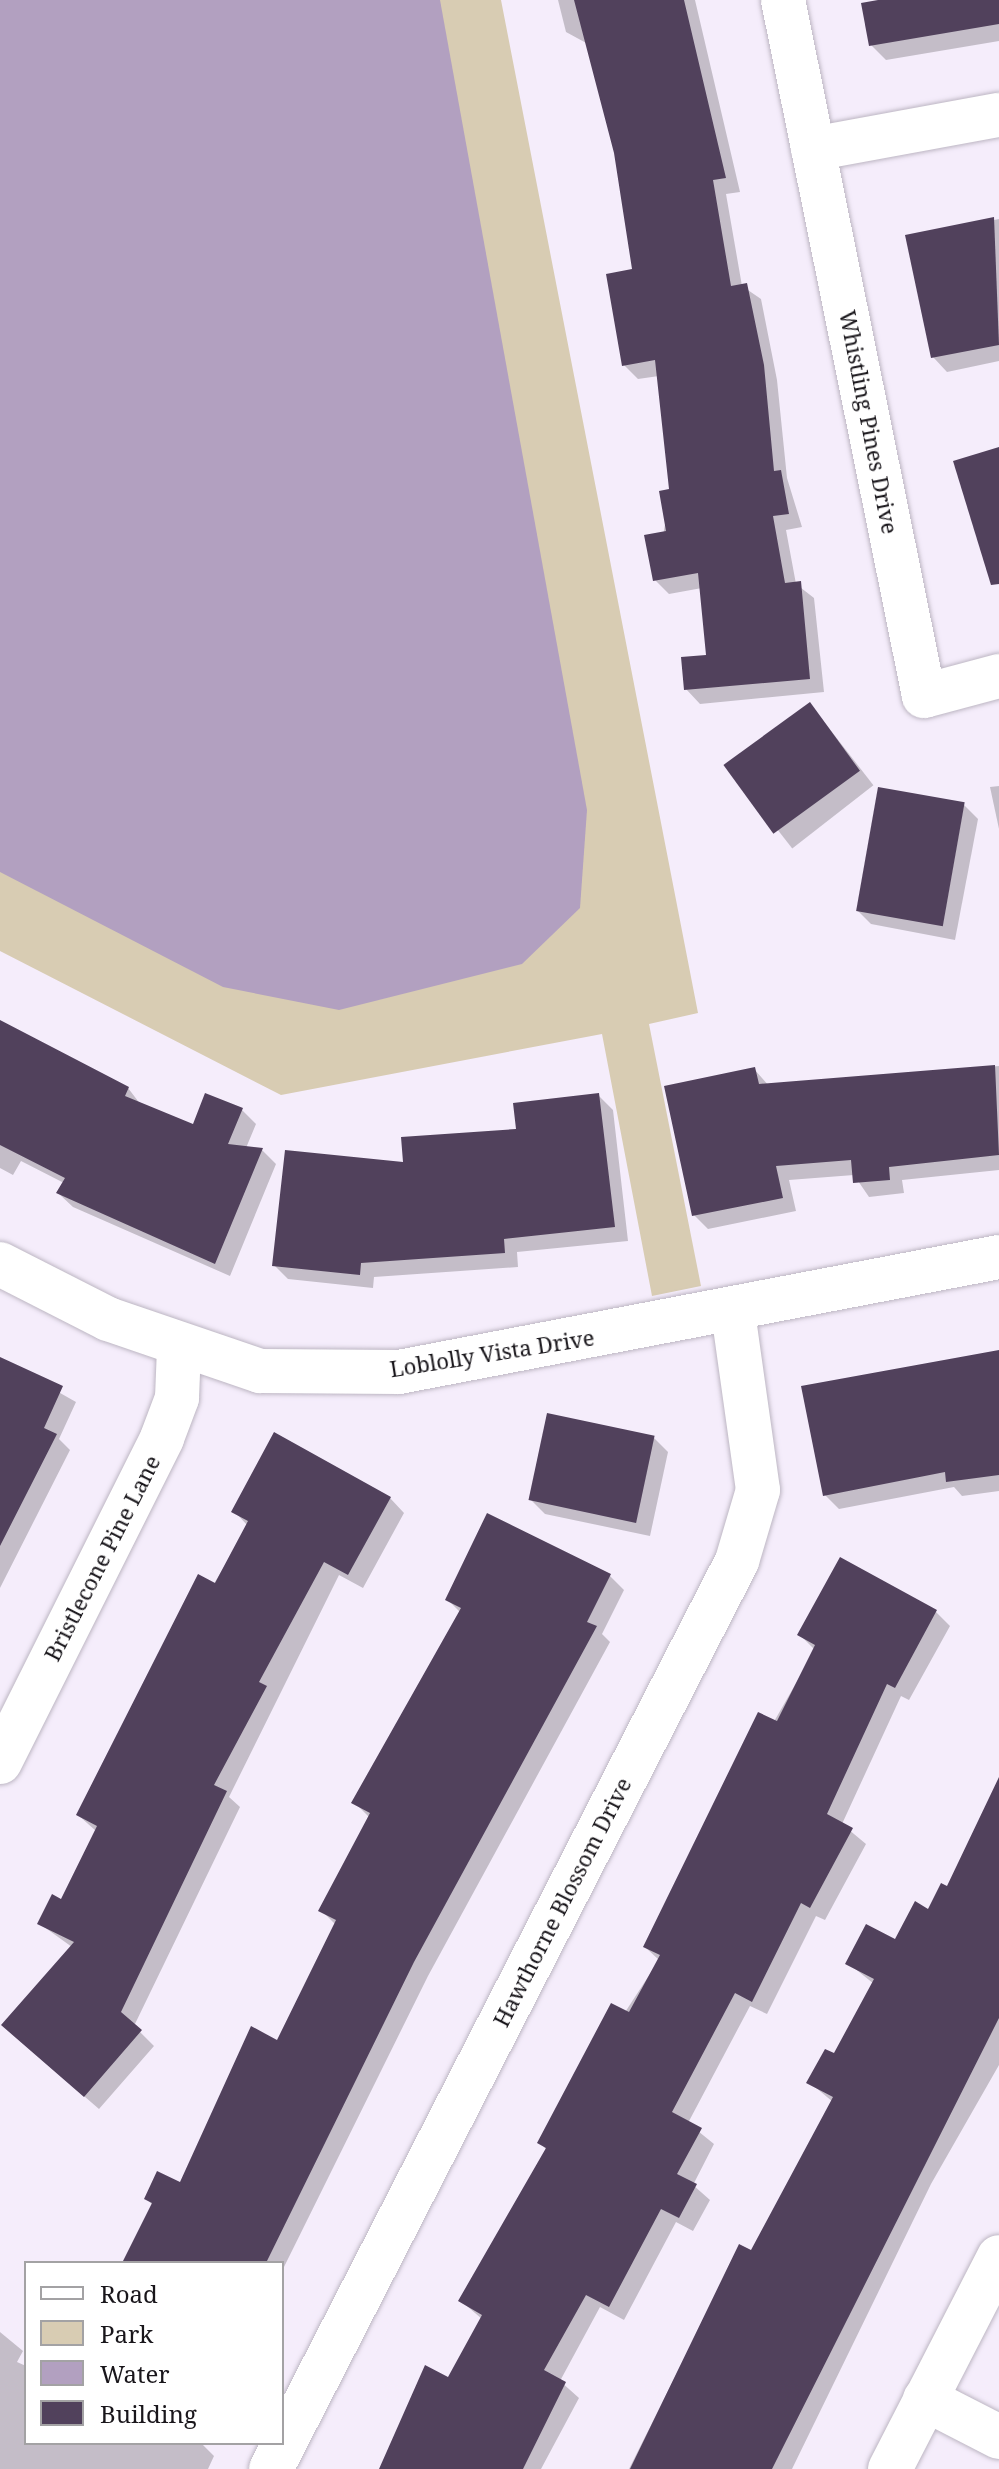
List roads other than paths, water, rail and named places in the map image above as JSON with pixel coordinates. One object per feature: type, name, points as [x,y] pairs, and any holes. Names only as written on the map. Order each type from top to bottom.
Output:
[{"type":"street","name":"Whistling Pines Drive","points":[[783,0],[924,696],[999,676]]},
{"type":"street","points":[[813,149],[999,115]]},
{"type":"street","name":"Loblolly Vista Drive","points":[[0,1264],[179,1348],[260,1371],[399,1372],[733,1311],[999,1257]]},
{"type":"street","name":"Hawthorne Blossom Drive","points":[[284,2444],[737,1561],[758,1490],[733,1311]]},
{"type":"street","name":"Bristlecone Pine Lane","points":[[0,1762],[162,1438],[177,1398],[179,1348]]},
{"type":"street","points":[[890,2469],[999,2257]]},
{"type":"street","points":[[925,2399],[999,2437]]},
{"type":"street","name":"Hawthorne Blossom Drive","points":[[271,2469],[283,2445]]},
{"type":"water","points":[[0,0],[440,0],[587,810],[580,908],[522,964],[339,1010],[223,987],[0,872]]}]
